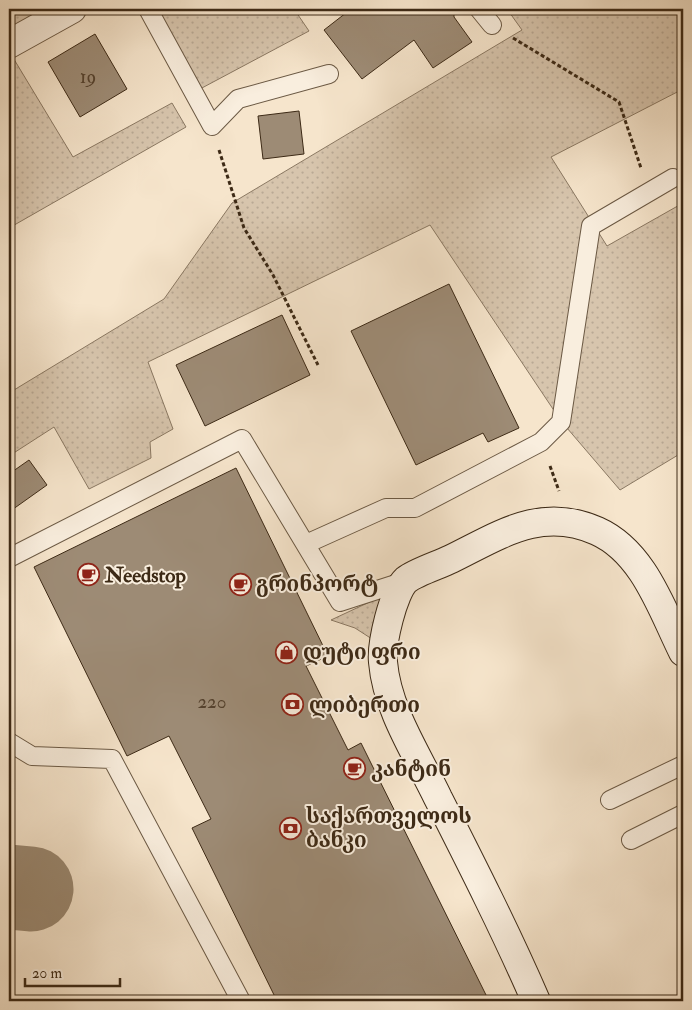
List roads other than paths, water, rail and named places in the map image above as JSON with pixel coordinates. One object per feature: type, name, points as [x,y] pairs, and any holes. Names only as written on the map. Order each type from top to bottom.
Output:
[{"type":"street","points":[[9,44],[72,9]]},
{"type":"street","points":[[536,1001],[390,700],[382,660],[387,620],[405,581],[522,525],[547,520],[570,522],[598,531],[625,550],[644,574],[683,652]]},
{"type":"lane","points":[[148,9],[212,126],[238,99],[329,74]]},
{"type":"lane","points":[[479,9],[492,25]]},
{"type":"lane","points":[[306,544],[386,508],[416,508],[541,442],[561,422],[592,226],[673,178]]},
{"type":"lane","points":[[9,558],[242,439],[340,602],[405,581]]},
{"type":"lane","points":[[9,742],[32,756],[112,759],[241,1001]]},
{"type":"lane","points":[[610,800],[683,765]]},
{"type":"lane","points":[[631,840],[683,814]]},
{"type":"place","name":"Needstop","points":[[89,575]]},
{"type":"place","name":"გრინპორტ","points":[[240,584]]},
{"type":"place","name":"დუტი ფრი","points":[[287,652]]},
{"type":"place","name":"ლიბერთი","points":[[293,705]]},
{"type":"place","name":"კანტინ","points":[[355,769]]},
{"type":"place","name":"საქართველოს ბანკი","points":[[290,828]]}]
